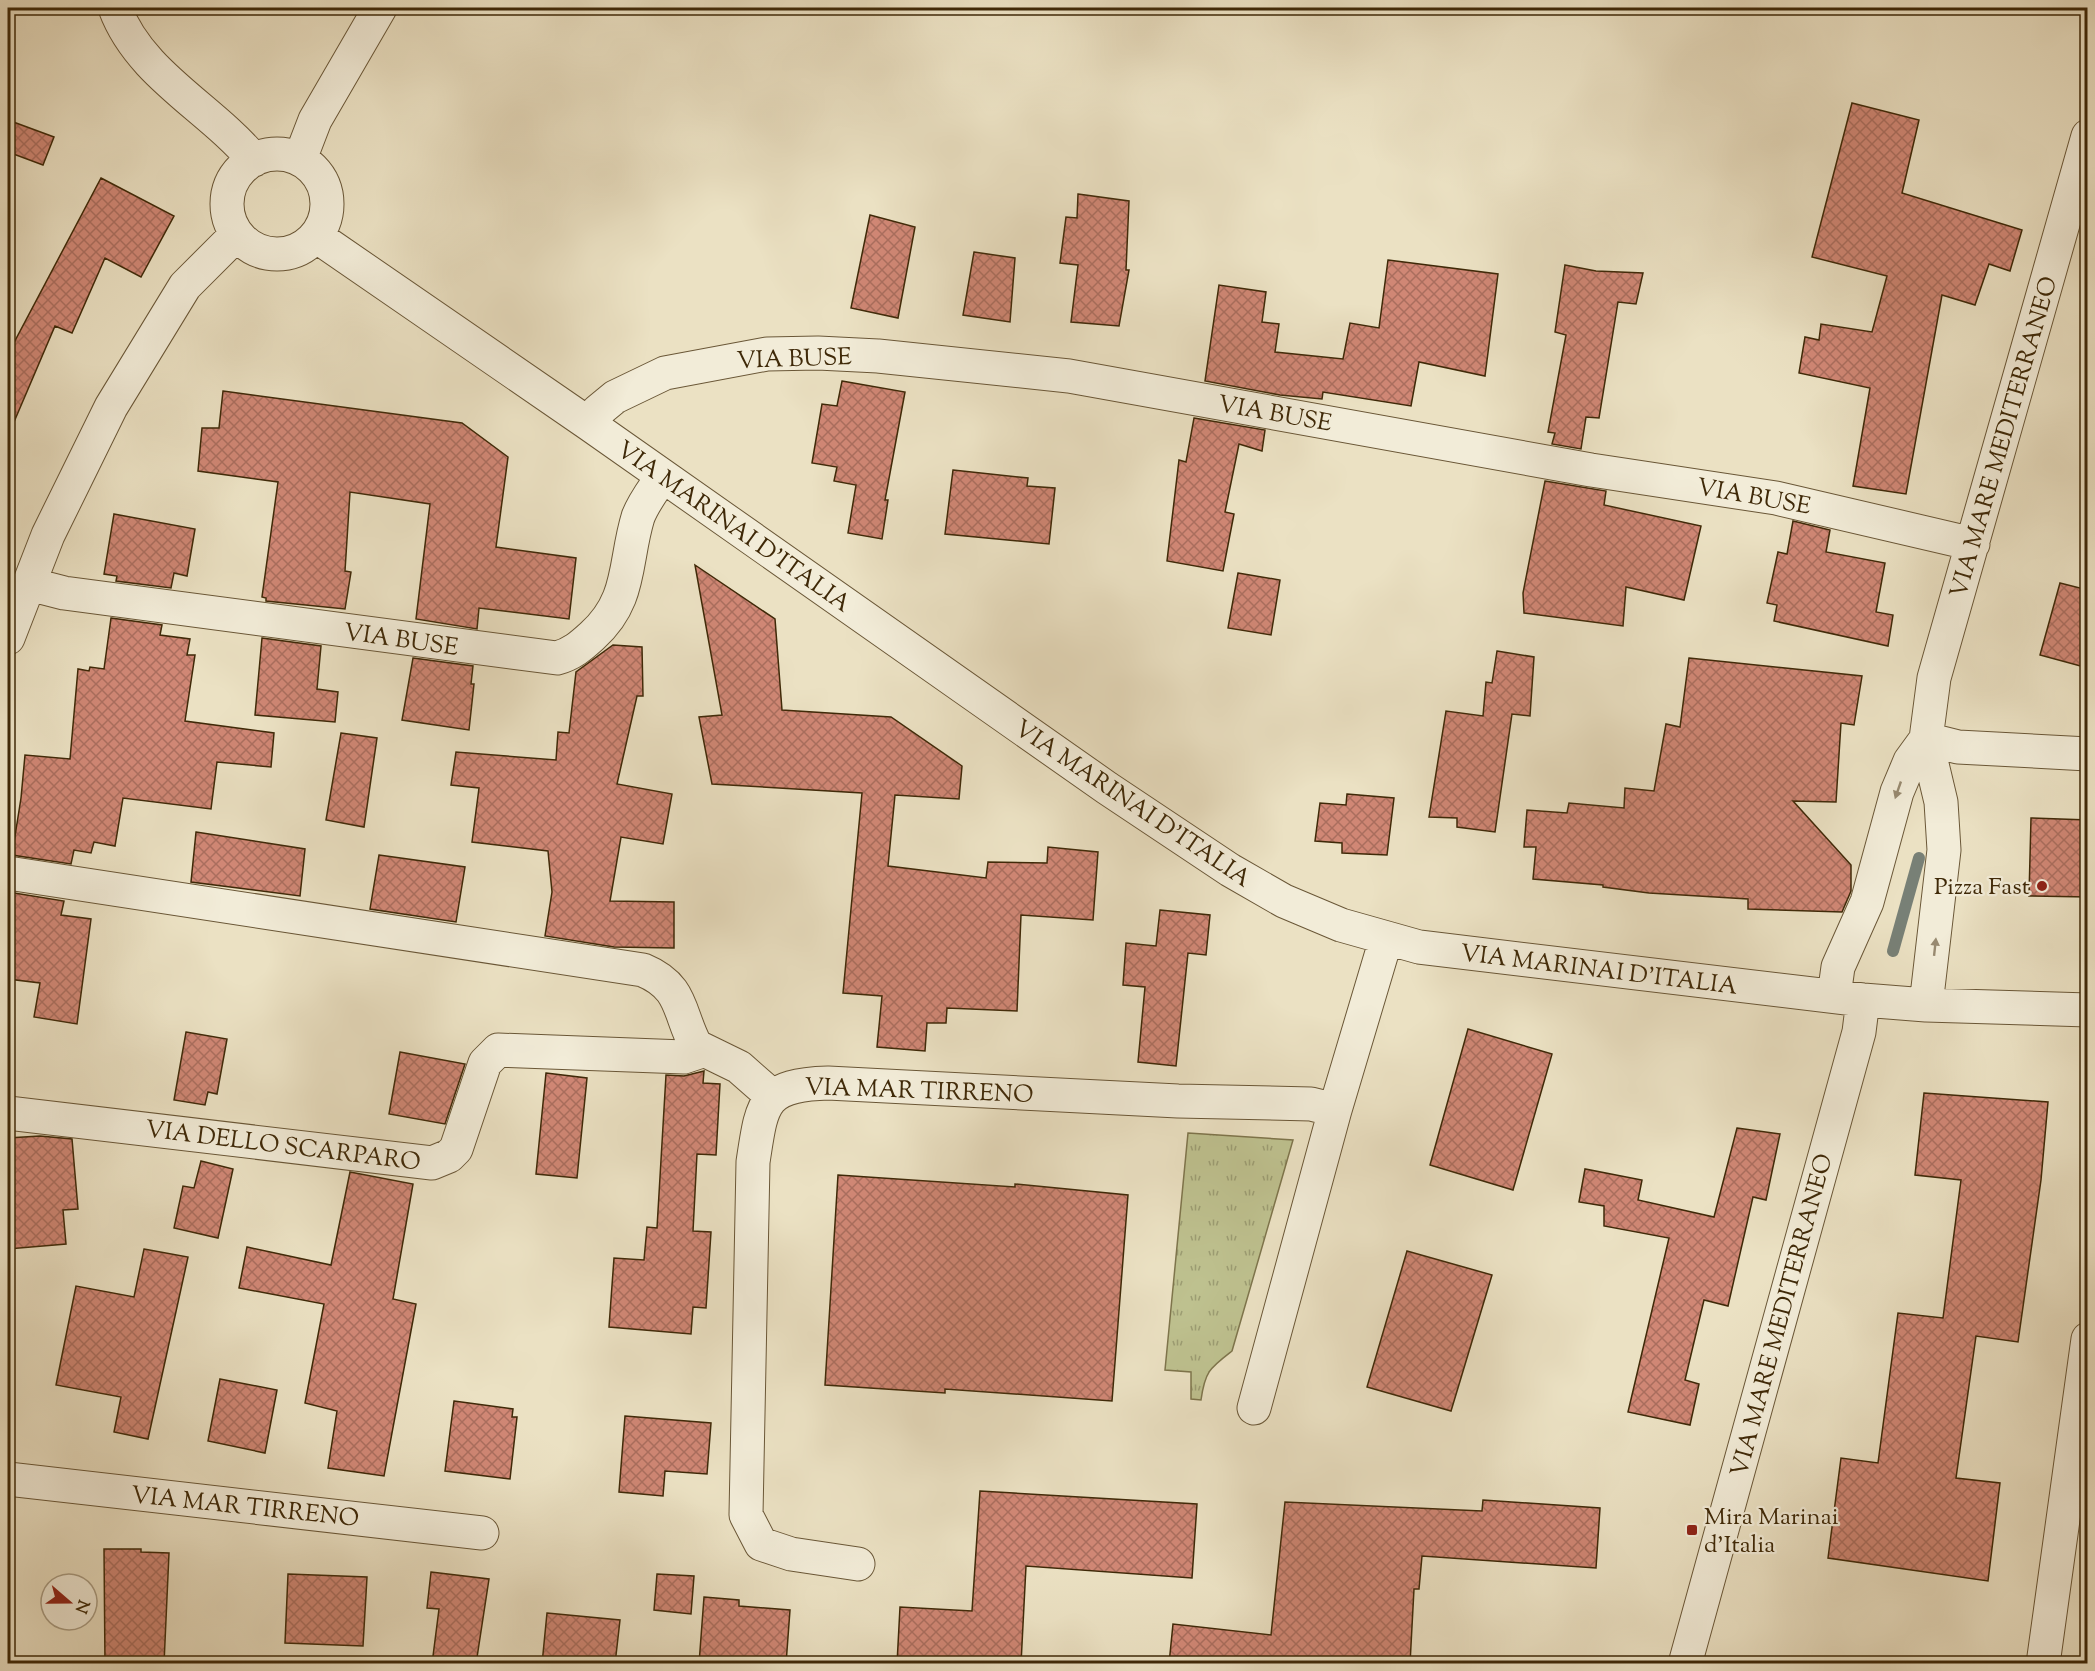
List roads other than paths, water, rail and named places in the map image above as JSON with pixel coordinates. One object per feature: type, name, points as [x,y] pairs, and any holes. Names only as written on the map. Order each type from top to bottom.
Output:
[{"type":"street","points":[[115,8],[130,38],[145,60],[240,143],[254,160]]},
{"type":"street","points":[[300,159],[315,120],[380,8]]},
{"type":"street","name":"VIA MARE MEDITERRANEO","points":[[1926,1005],[1944,850],[1941,802],[1926,739],[1934,678],[2088,136]]},
{"type":"street","points":[[277,154],[300,159],[315,171],[325,187],[327,213],[316,236],[301,248],[283,254],[257,250],[237,234],[227,207],[228,193],[242,168],[254,160],[277,154]]},
{"type":"street","points":[[8,638],[48,535],[111,407],[185,286],[237,234]]},
{"type":"street","name":"VIA MARINAI D'ITALIA","points":[[316,236],[589,424],[1107,789],[1230,870],[1284,901],[1341,925],[1386,939],[1461,953],[1849,998],[1926,1005],[2088,1010]]},
{"type":"street","name":"VIA BUSE","points":[[589,424],[598,411],[615,397],[665,373],[767,354],[818,353],[878,356],[1069,376],[1591,470],[1776,498],[1973,544]]},
{"type":"street","name":"VIA BUSE","points":[[29,584],[64,593],[557,658],[576,650],[599,629],[616,606],[627,579],[638,516],[662,477]]},
{"type":"street","points":[[1926,739],[1958,747],[2088,754]]},
{"type":"street","name":"VIA MARE MEDITERRANEO","points":[[1685,1664],[1859,1032],[1838,967],[1868,902],[1897,792],[1910,761],[1926,739]]},
{"type":"street","points":[[8,873],[643,970],[658,978],[677,997],[693,1040],[702,1051],[739,1066],[772,1096]]},
{"type":"street","points":[[1254,1408],[1335,1110],[1386,939]]},
{"type":"street","name":"VIA DELLO SCARPARO","points":[[8,1113],[432,1163],[449,1156],[456,1149],[485,1063],[498,1050],[684,1057],[702,1051]]},
{"type":"street","name":"VIA MAR TIRRENO","points":[[858,1564],[791,1554],[761,1544],[746,1515],[753,1162],[758,1128],[764,1109],[772,1096],[798,1084],[828,1083],[1178,1101],[1311,1104],[1335,1110]]},
{"type":"street","points":[[2043,1664],[2088,1339]]},
{"type":"street","name":"VIA MAR TIRRENO","points":[[8,1479],[482,1533]]},
{"type":"waterway","points":[[1893,951],[1919,858]]},
{"type":"place","name":"Pizza Fast","points":[[2042,886]]},
{"type":"place","name":"Mira Marinai d'Italia","points":[[1692,1530]]}]
